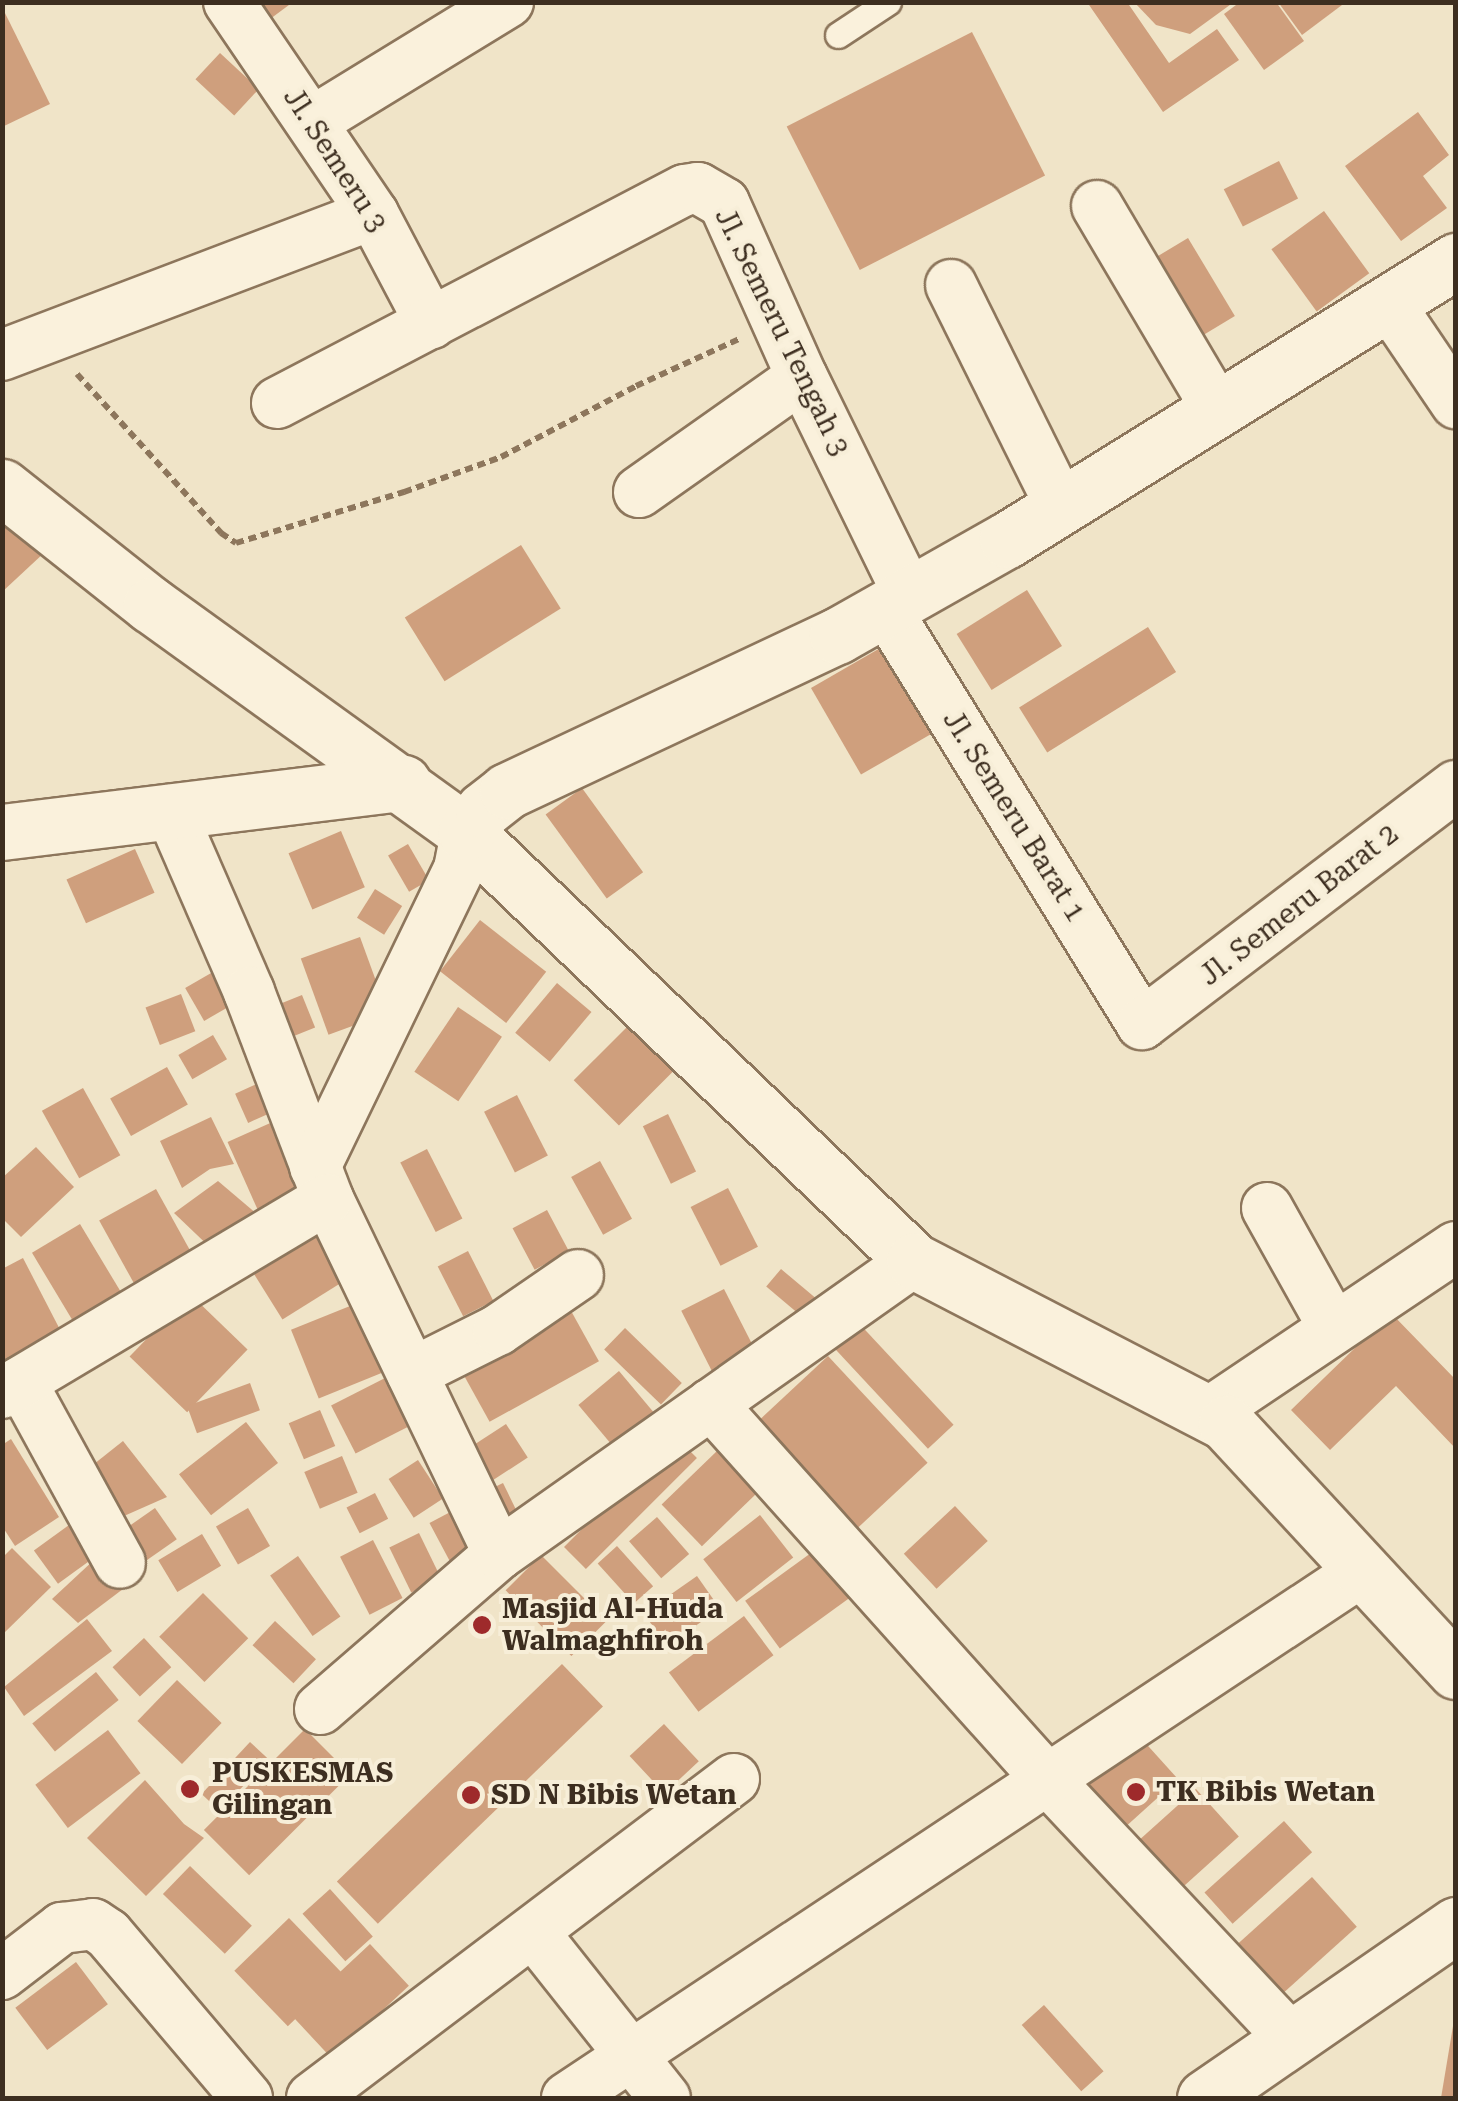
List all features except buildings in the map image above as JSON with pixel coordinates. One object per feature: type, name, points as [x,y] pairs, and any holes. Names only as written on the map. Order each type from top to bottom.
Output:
[{"type":"street","name":"Jl. Semeru 3","points":[[229,2],[373,214],[430,324]]},
{"type":"street","points":[[312,122],[508,2]]},
{"type":"street","name":"Jl. Semeru Tengah 3","points":[[430,324],[685,190],[698,188],[724,204],[897,602]]},
{"type":"street","points":[[1098,206],[1218,411]]},
{"type":"street","points":[[24,347],[373,214]]},
{"type":"street","points":[[120,1563],[12,1387],[322,1183],[459,869],[466,832],[483,810],[507,792],[760,674],[897,602],[1218,411],[1456,260]]},
{"type":"street","points":[[950,286],[1061,507]]},
{"type":"street","points":[[1389,304],[1456,403]]},
{"type":"street","points":[[277,403],[430,324]]},
{"type":"street","points":[[639,492],[802,377]]},
{"type":"street","points":[[2,487],[151,605],[466,832],[914,1262],[1210,1412],[1246,1441],[1456,1671]]},
{"type":"street","name":"Jl. Semeru Barat 1","points":[[897,602],[1142,1024]]},
{"type":"street","points":[[2,832],[402,783]]},
{"type":"street","name":"Jl. Semeru Barat 2","points":[[1142,1024],[1456,786]]},
{"type":"street","points":[[170,810],[249,992],[322,1183],[499,1554]]},
{"type":"street","points":[[1267,1208],[1334,1328]]},
{"type":"street","points":[[1210,1412],[1334,1328],[1452,1258]]},
{"type":"street","points":[[320,1709],[499,1554],[914,1262]]},
{"type":"street","points":[[412,1372],[498,1330],[578,1274]]},
{"type":"street","points":[[711,1404],[1048,1780],[1291,2039]]},
{"type":"street","points":[[566,2098],[1362,1571]]},
{"type":"street","points":[[312,2098],[734,1778]]},
{"type":"street","points":[[2,1974],[62,1928],[93,1924],[108,1934],[247,2098]]},
{"type":"street","points":[[1205,2098],[1456,1924]]},
{"type":"street","points":[[534,1933],[665,2098]]},
{"type":"lane","points":[[838,35],[888,2]]},
{"type":"path","points":[[24,347],[220,533],[236,543],[404,492],[501,456],[636,386],[777,322]]},
{"type":"place","name":"Masjid Al-Huda Walmaghfiroh","points":[[482,1625]]},
{"type":"place","name":"PUSKESMAS Gilingan","points":[[190,1789]]},
{"type":"place","name":"TK Bibis Wetan","points":[[1136,1792]]},
{"type":"place","name":"SD N Bibis Wetan","points":[[471,1795]]}]
